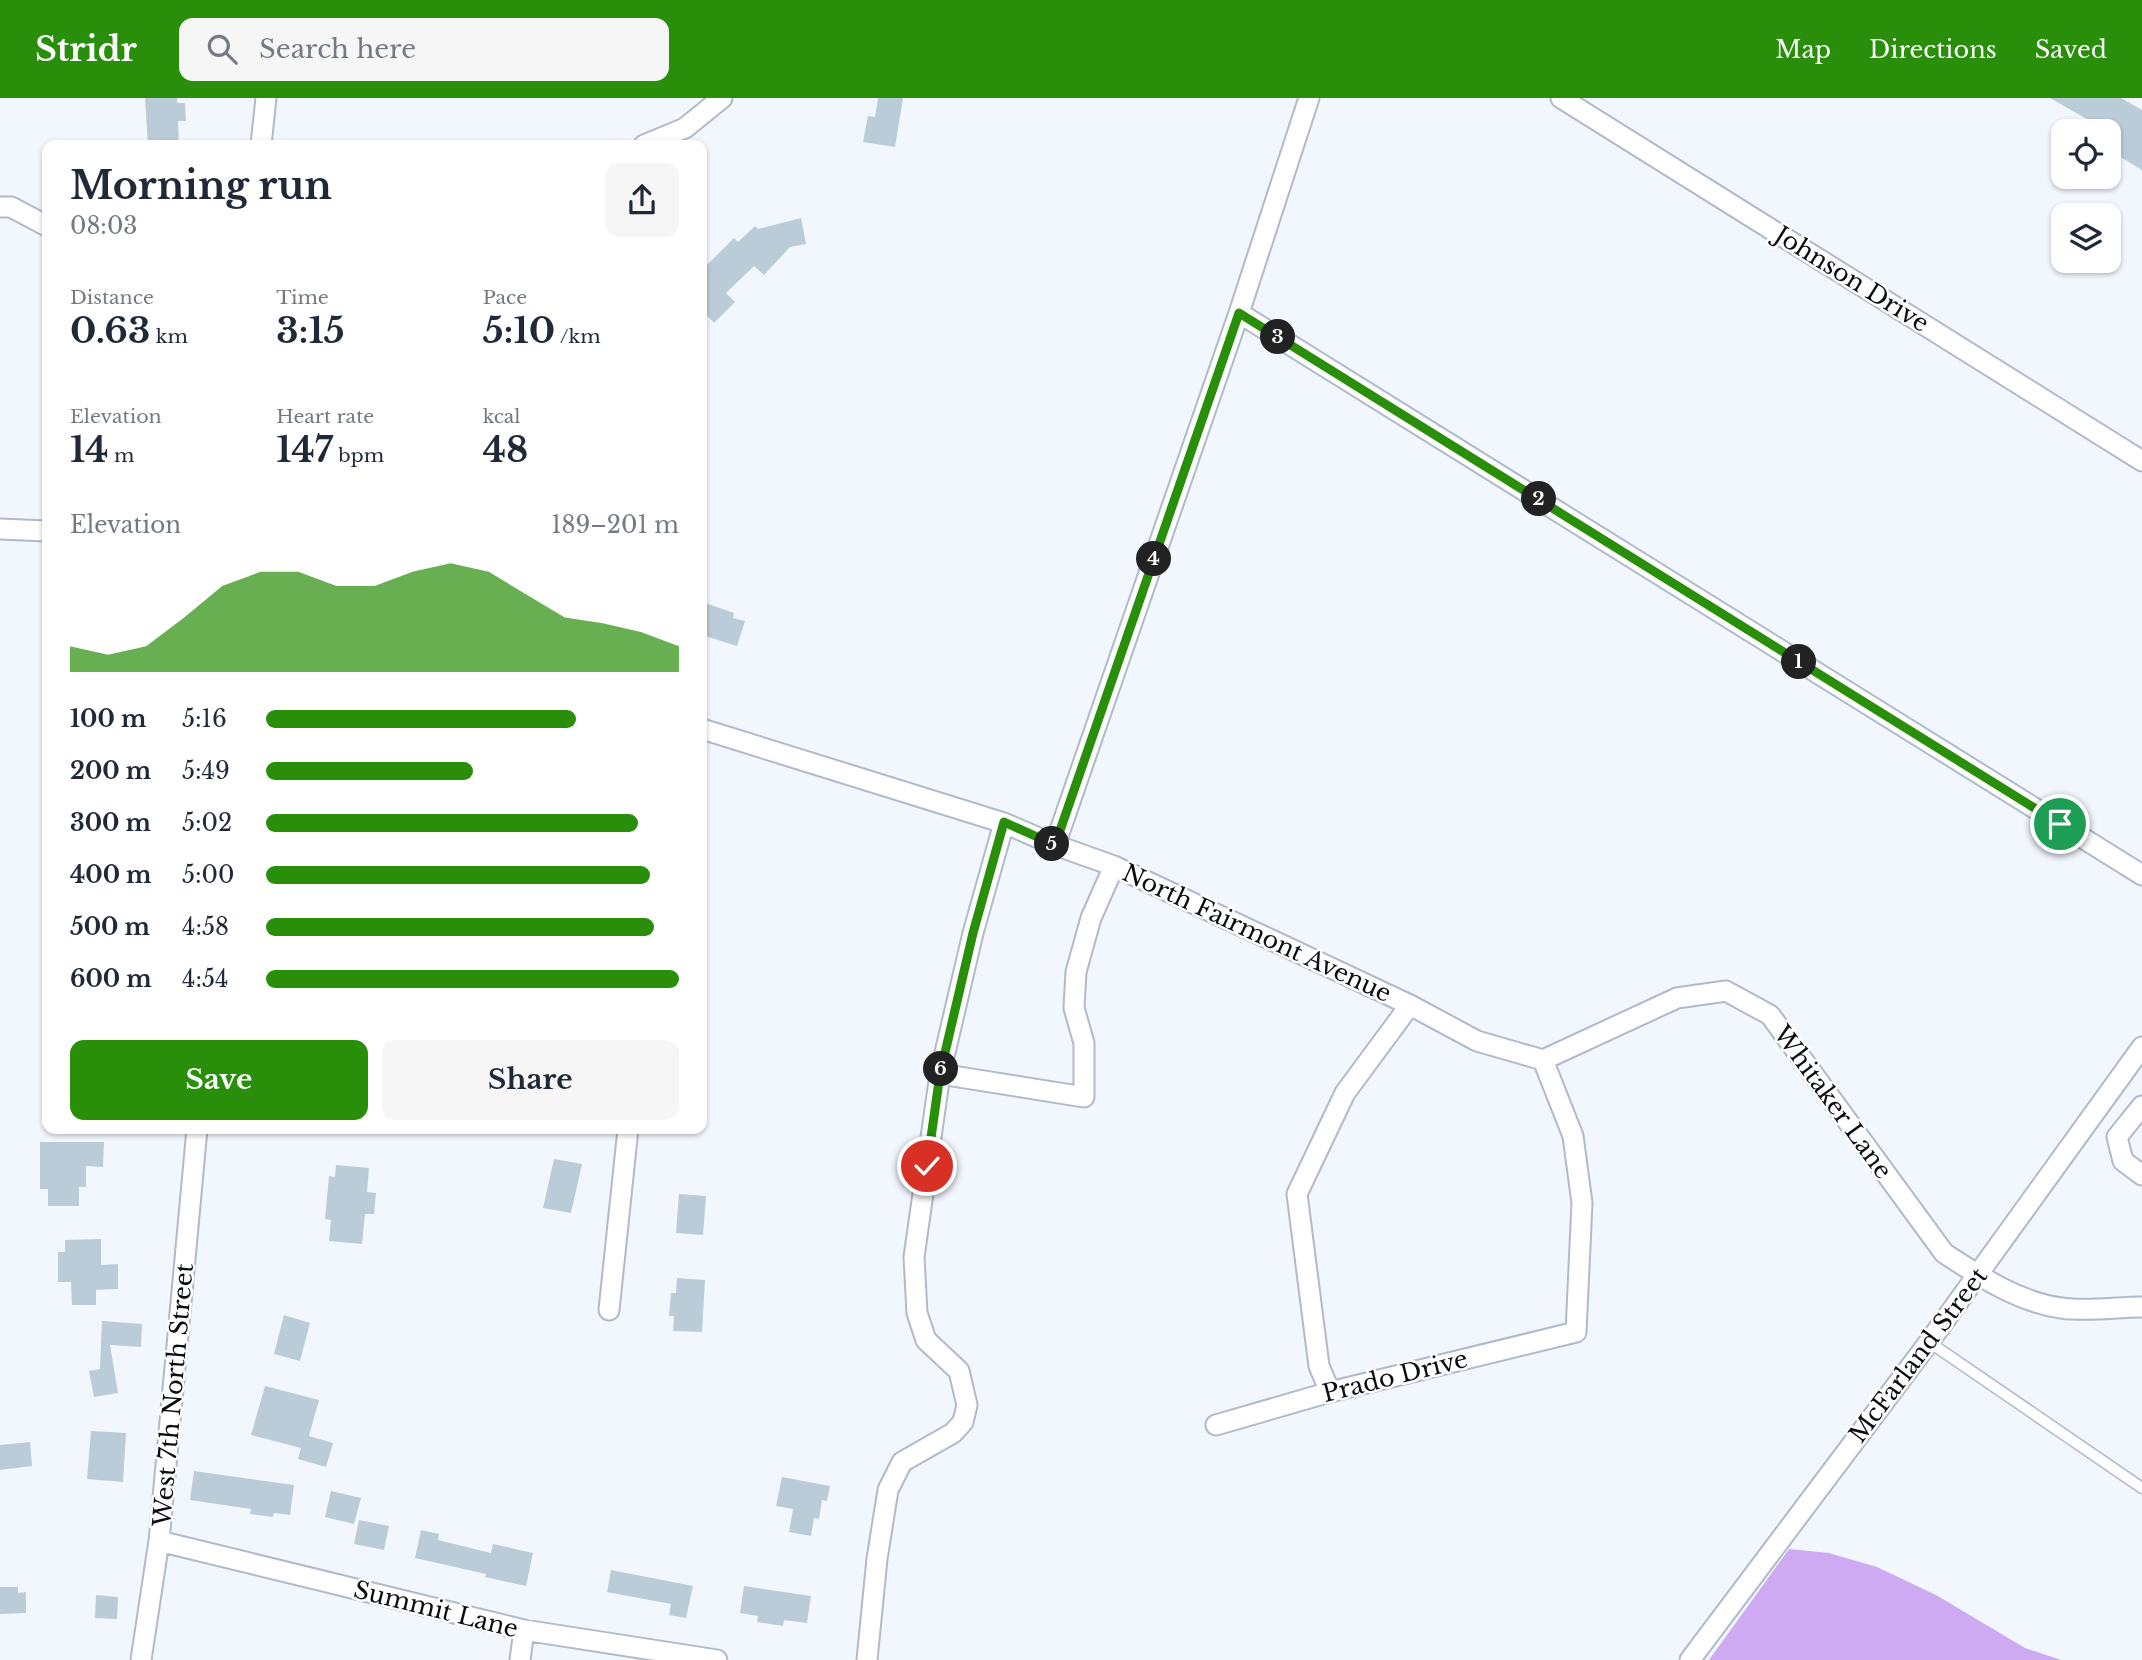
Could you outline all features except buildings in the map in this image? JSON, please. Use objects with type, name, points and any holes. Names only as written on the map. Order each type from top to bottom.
[{"type":"street","points":[[262,140],[266,98]]},
{"type":"street","points":[[657,140],[685,128],[722,98]]},
{"type":"street","points":[[1055,845],[1239,313],[1309,98]]},
{"type":"street","name":"Johnson Drive","points":[[1561,98],[2142,461]]},
{"type":"street","points":[[0,207],[11,207],[42,223]]},
{"type":"street","points":[[1239,313],[2142,875]]},
{"type":"street","points":[[0,529],[42,531]]},
{"type":"street","name":"North Fairmont Avenue","points":[[707,731],[1004,822],[1055,845],[1114,866],[1410,1005],[1477,1041],[1543,1060]]},
{"type":"street","points":[[867,1660],[877,1559],[888,1490],[902,1462],[953,1433],[962,1422],[967,1405],[959,1371],[926,1340],[917,1313],[914,1257],[940,1074],[973,933],[1004,822]]},
{"type":"street","points":[[940,1074],[1084,1097],[1084,1043],[1073,1008],[1076,972],[1091,918],[1114,866]]},
{"type":"street","name":"Whitaker Lane","points":[[1543,1060],[1677,998],[1726,992],[1770,1015],[1944,1253],[1978,1275],[2025,1299],[2060,1308],[2100,1310],[2142,1307]]},
{"type":"street","points":[[1330,1392],[1319,1366],[1297,1194],[1345,1093],[1410,1005]]},
{"type":"street","name":"McFarland Street","points":[[1690,1660],[1929,1342],[2142,1047]]},
{"type":"street","name":"Prado Drive","points":[[1216,1425],[1330,1392],[1576,1332],[1581,1203],[1573,1136],[1543,1060]]},
{"type":"street","points":[[2142,1105],[2117,1137],[2123,1161],[2142,1175]]},
{"type":"street","name":"West 7th North Street","points":[[141,1660],[159,1541],[197,1134]]},
{"type":"street","points":[[610,1310],[628,1134]]},
{"type":"street","name":"Summit Lane","points":[[159,1541],[524,1630],[717,1660]]},
{"type":"street","points":[[520,1660],[524,1630]]},
{"type":"street","points":[[131,1660],[141,1660]]},
{"type":"lane","points":[[1929,1342],[2142,1488]]},
{"type":"shaded area","points":[[1789,1549],[1829,1553],[1877,1567],[1936,1595],[2025,1648],[2061,1660],[1709,1660]]},
{"type":"route","points":[[927,1166],[940,1074],[973,933],[1004,822],[1055,845],[1239,313],[2060,824]]}]
